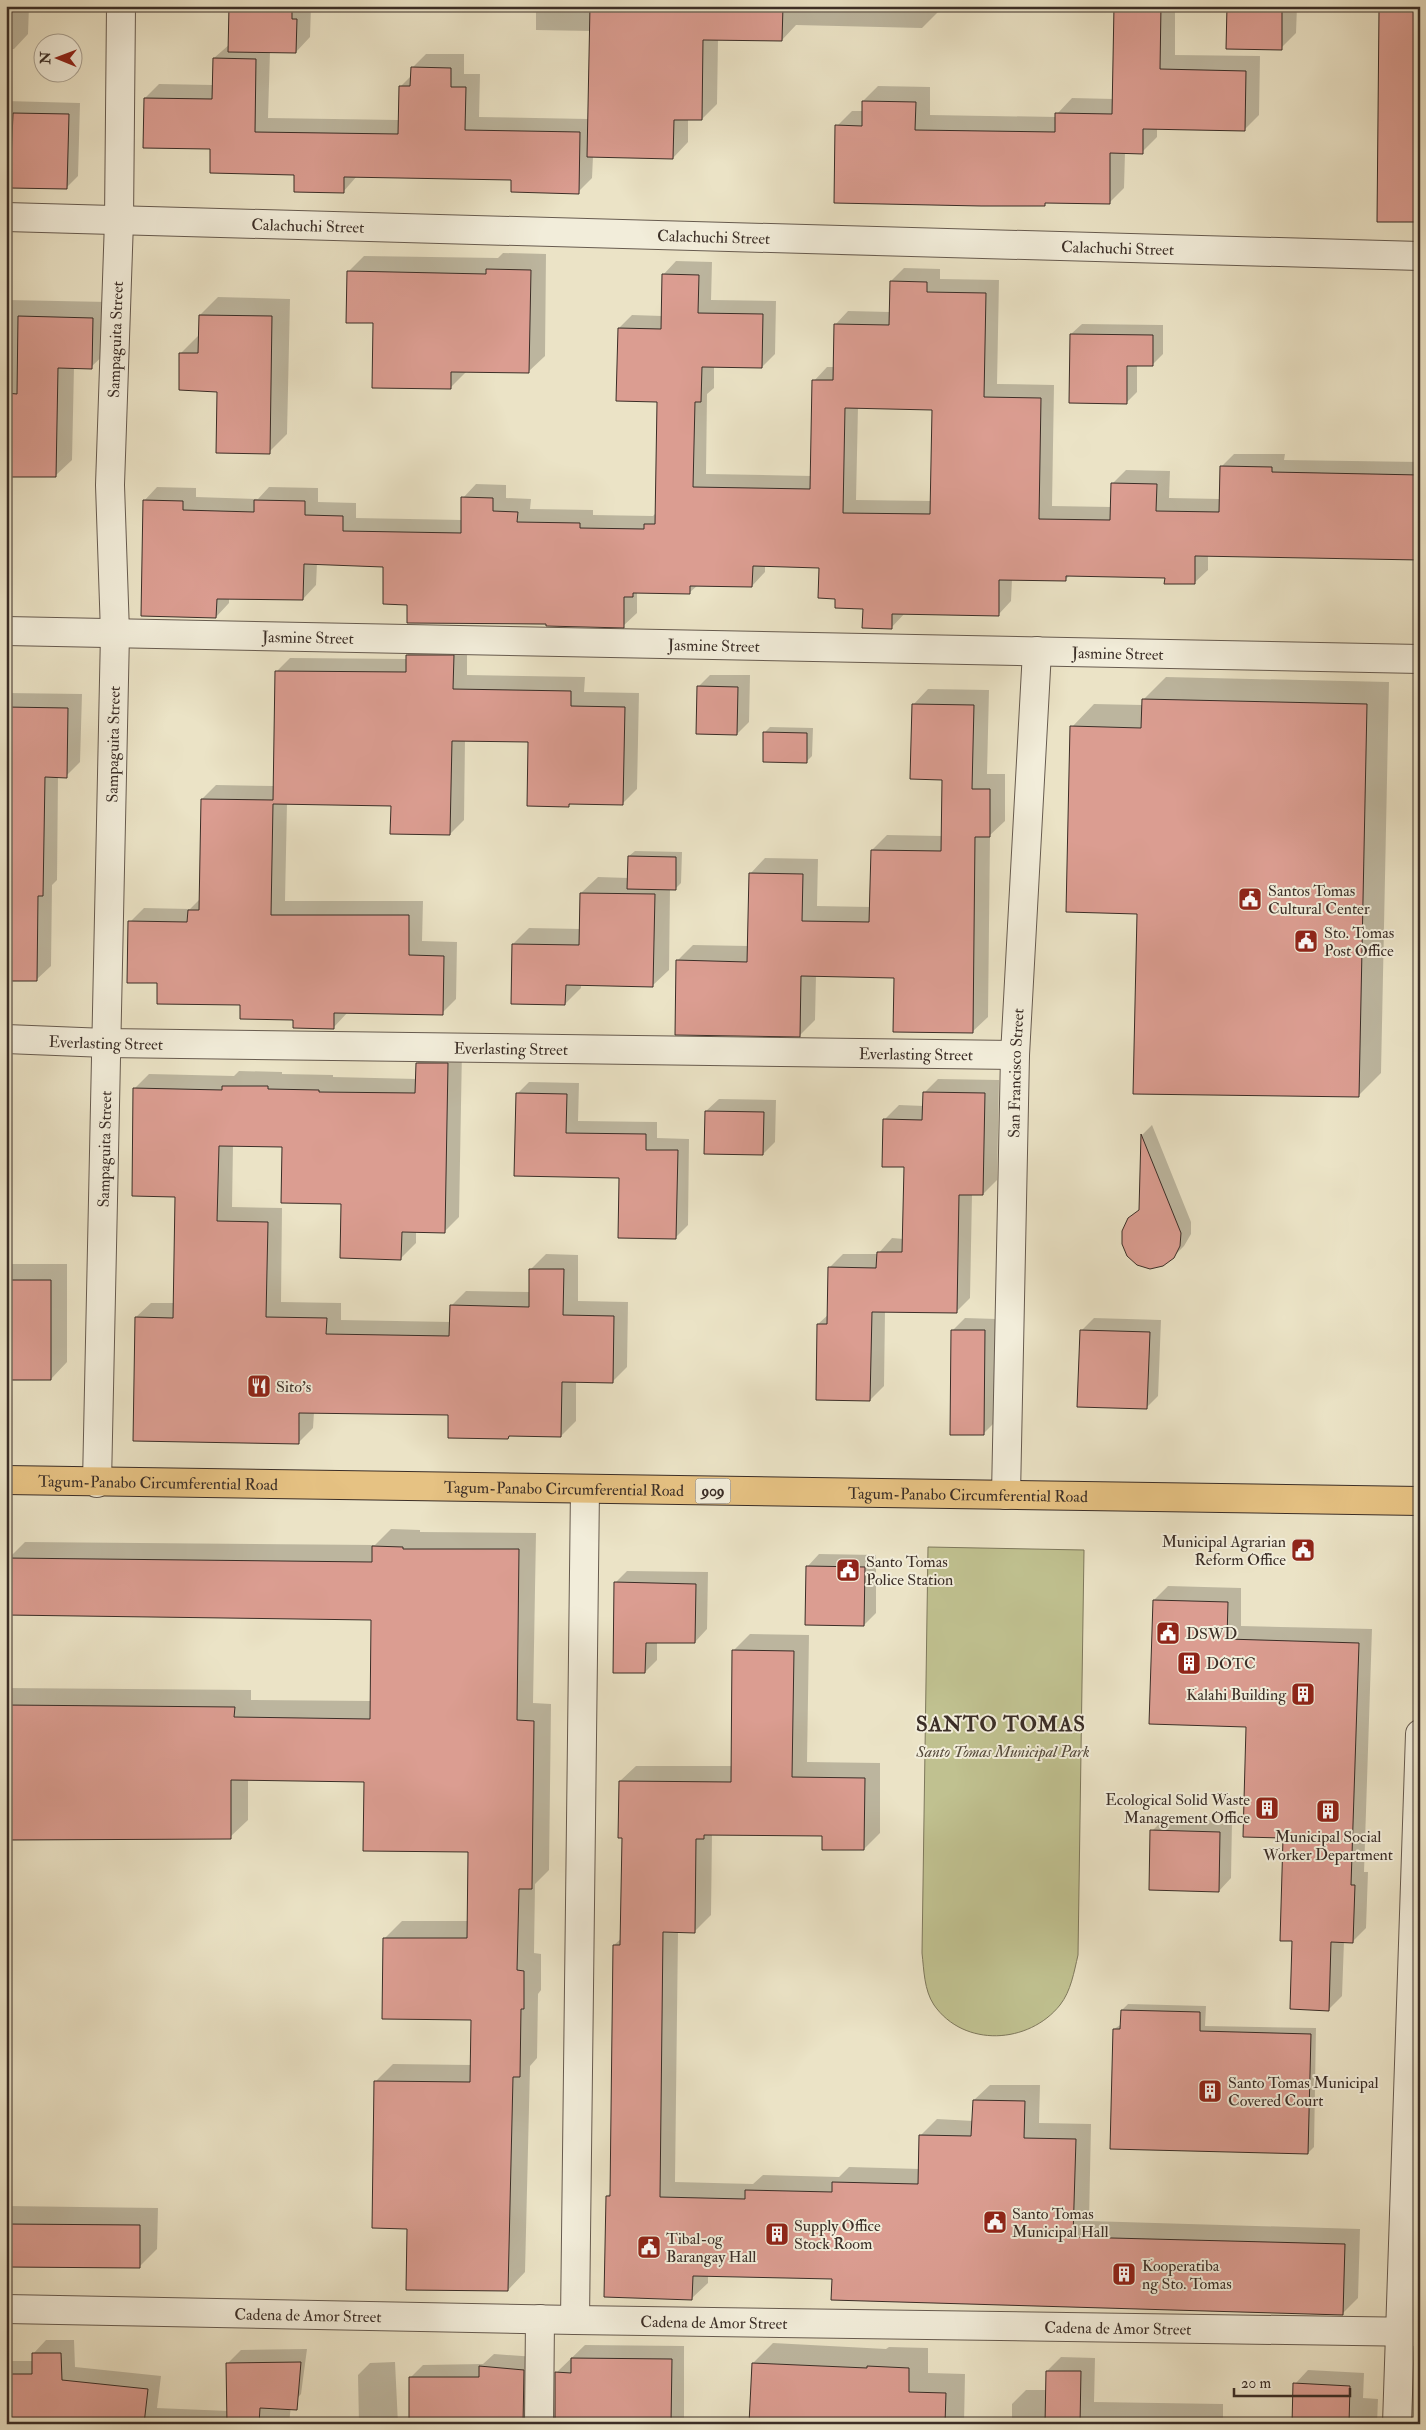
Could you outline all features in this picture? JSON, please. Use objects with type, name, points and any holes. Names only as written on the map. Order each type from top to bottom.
[{"type":"main road","name":"Tagum-Panabo Circumferential Road","points":[[6,1480],[97,1483],[1420,1501]]},
{"type":"street","name":"Sampaguita Street","points":[[97,1483],[116,633],[110,486],[119,221],[121,6]]},
{"type":"street","name":"Calachuchi Street","points":[[6,217],[1420,256]]},
{"type":"street","name":"Jasmine Street","points":[[6,632],[1420,659]]},
{"type":"street","name":"San Francisco Street","points":[[1006,1495],[1015,1055],[1037,651]]},
{"type":"street","name":"Everlasting Street","points":[[6,1039],[106,1043],[535,1047],[1015,1055]]},
{"type":"street","points":[[574,2320],[585,1489]]},
{"type":"street","points":[[1397,2424],[1410,2332],[1420,1734]]},
{"type":"street","name":"Cadena de Amor Street","points":[[6,2309],[574,2320],[1410,2332]]},
{"type":"street","points":[[539,2424],[540,2319]]},
{"type":"green space","name":"Santo Tomas Municipal Park","points":[[928,1547],[1084,1550],[1078,1955],[1064,2000],[1047,2018],[1031,2028],[997,2036],[979,2034],[962,2029],[947,2019],[934,2005],[928,1993],[925,1980],[922,1953]]},
{"type":"building","points":[[229,6],[292,6],[292,19],[297,19],[296,53],[228,52]]},
{"type":"building","points":[[590,6],[783,6],[782,41],[703,40],[702,120],[674,120],[673,159],[587,157]]},
{"type":"building","points":[[1114,6],[1161,6],[1160,69],[1246,71],[1245,131],[1143,129],[1143,154],[1110,153],[1110,204],[1045,203],[1045,206],[981,206],[834,203],[835,125],[862,126],[862,101],[916,102],[915,130],[1055,132],[1055,113],[1112,114]]},
{"type":"building","points":[[1227,6],[1282,6],[1282,50],[1226,49]]},
{"type":"building","points":[[1379,10],[1420,11],[1420,222],[1377,222]]},
{"type":"building","points":[[213,58],[256,59],[255,132],[398,134],[399,86],[410,86],[411,67],[451,68],[451,87],[466,87],[465,130],[580,132],[579,194],[511,192],[511,180],[344,177],[344,193],[294,192],[294,175],[210,173],[210,149],[143,148],[144,98],[212,99]]},
{"type":"building","points":[[13,113],[69,114],[67,189],[10,188]]},
{"type":"building","points":[[486,269],[531,270],[529,373],[451,372],[451,389],[372,388],[373,323],[346,323],[347,271],[486,274]]},
{"type":"building","points":[[662,274],[699,275],[698,313],[763,314],[762,368],[702,367],[701,402],[695,402],[693,487],[810,489],[812,380],[833,380],[834,324],[889,325],[890,281],[927,282],[927,292],[986,293],[984,397],[1041,398],[1039,519],[1110,520],[1111,483],[1157,484],[1156,511],[1219,512],[1220,466],[1272,467],[1272,472],[1420,475],[1420,560],[1195,556],[1195,584],[1164,584],[1165,578],[1066,576],[1066,581],[999,580],[999,616],[892,614],[892,629],[862,628],[863,609],[835,608],[835,599],[818,598],[819,568],[753,566],[752,587],[690,586],[690,594],[633,593],[633,597],[624,597],[624,628],[546,626],[546,624],[407,623],[407,605],[383,604],[383,567],[304,564],[303,600],[217,599],[216,618],[141,616],[143,500],[183,501],[183,510],[254,512],[254,500],[305,501],[305,515],[343,516],[343,531],[461,533],[461,497],[493,498],[493,511],[518,512],[517,522],[580,523],[580,528],[644,529],[644,524],[655,524],[657,402],[616,401],[618,328],[661,329]],"holes":[[[845,408],[932,410],[930,514],[843,513]]]},
{"type":"building","points":[[199,315],[272,316],[270,454],[216,453],[217,392],[179,390],[179,353],[198,353]]},
{"type":"building","points":[[18,316],[93,318],[92,369],[58,368],[56,477],[6,477],[6,393],[17,394]]},
{"type":"building","points":[[1070,334],[1153,335],[1153,366],[1127,366],[1127,404],[1069,403]]},
{"type":"building","points":[[406,655],[454,655],[453,689],[571,691],[571,706],[625,707],[623,805],[569,804],[569,807],[527,806],[528,742],[452,741],[450,835],[390,834],[391,806],[273,804],[271,915],[409,915],[409,955],[444,956],[443,1015],[334,1013],[334,1029],[293,1028],[293,1020],[240,1019],[240,1005],[157,1004],[157,983],[127,983],[128,921],[187,922],[188,910],[199,910],[201,799],[273,800],[275,671],[406,672]]},
{"type":"building","points":[[697,686],[738,687],[737,735],[696,734]]},
{"type":"building","name":"Santos Tomas Cultural Center","points":[[1142,699],[1367,704],[1359,1097],[1133,1094],[1137,914],[1066,912],[1070,726],[1141,728]]},
{"type":"building","points":[[912,704],[974,705],[972,789],[990,789],[990,837],[975,837],[973,1033],[893,1032],[894,978],[801,976],[800,1037],[675,1035],[676,960],[747,962],[749,873],[803,874],[802,921],[869,922],[871,850],[941,851],[942,780],[910,779]]},
{"type":"building","points":[[6,707],[68,708],[67,778],[45,777],[43,896],[38,896],[37,981],[6,981]]},
{"type":"building","points":[[763,732],[807,733],[807,763],[763,762]]},
{"type":"building","points":[[628,856],[676,857],[676,890],[627,889]]},
{"type":"building","points":[[580,893],[655,894],[653,987],[566,985],[565,1005],[511,1004],[512,944],[579,945]]},
{"type":"building","points":[[416,1063],[448,1063],[445,1233],[402,1232],[401,1260],[340,1258],[341,1204],[281,1203],[282,1147],[219,1146],[217,1221],[268,1222],[266,1317],[327,1318],[326,1334],[449,1336],[450,1305],[529,1307],[529,1269],[564,1269],[563,1315],[614,1316],[613,1383],[562,1382],[561,1437],[509,1436],[508,1439],[448,1438],[448,1415],[299,1413],[299,1444],[133,1441],[135,1317],[173,1318],[175,1197],[132,1196],[133,1088],[222,1090],[222,1086],[268,1086],[268,1089],[319,1090],[319,1092],[415,1093]]},
{"type":"building","points":[[923,1092],[985,1093],[983,1195],[959,1195],[957,1313],[872,1312],[870,1401],[816,1400],[817,1324],[827,1324],[828,1267],[876,1268],[877,1252],[902,1252],[904,1167],[882,1167],[883,1119],[922,1120]]},
{"type":"building","points":[[516,1093],[567,1094],[566,1133],[646,1134],[646,1150],[678,1150],[676,1239],[618,1238],[619,1178],[514,1176]]},
{"type":"building","points":[[705,1111],[764,1112],[763,1155],[704,1154]]},
{"type":"building","points":[[1141,1134],[1181,1233],[1180,1246],[1174,1258],[1163,1266],[1150,1269],[1137,1265],[1127,1256],[1122,1244],[1122,1231],[1128,1218],[1139,1210]]},
{"type":"building","points":[[6,1280],[51,1280],[51,1380],[6,1380]]},
{"type":"building","points":[[951,1330],[985,1330],[984,1435],[950,1435]]},
{"type":"building","points":[[1080,1330],[1150,1332],[1147,1409],[1077,1407]]},
{"type":"building","points":[[372,1546],[403,1547],[403,1549],[519,1549],[517,1720],[534,1721],[532,1889],[519,1889],[517,1970],[524,1971],[524,2009],[521,2009],[520,2077],[513,2077],[508,2291],[406,2290],[407,2229],[372,2228],[374,2081],[470,2082],[471,2020],[382,2019],[383,1938],[467,1938],[468,1852],[363,1851],[364,1782],[231,1780],[231,1839],[6,1840],[6,1705],[235,1707],[234,1717],[370,1719],[371,1620],[6,1615],[6,1558],[372,1562]]},
{"type":"building","points":[[806,1566],[865,1567],[864,1626],[805,1625]]},
{"type":"building","points":[[614,1582],[696,1584],[695,1643],[646,1643],[645,1673],[613,1673]]},
{"type":"building","points":[[1153,1600],[1228,1602],[1227,1639],[1359,1643],[1351,1885],[1355,1885],[1353,1943],[1331,1942],[1329,2011],[1290,2009],[1292,1941],[1280,1941],[1283,1838],[1243,1837],[1246,1727],[1149,1724]]},
{"type":"building","points":[[732,1650],[794,1651],[792,1777],[865,1778],[864,1850],[822,1850],[822,1836],[704,1835],[704,1839],[696,1839],[695,1933],[663,1932],[660,2197],[745,2199],[745,2190],[832,2192],[832,2182],[918,2184],[919,2135],[971,2136],[973,2100],[1025,2101],[1024,2138],[1076,2139],[1073,2237],[1345,2244],[1343,2315],[831,2300],[832,2279],[693,2276],[692,2300],[604,2297],[606,2196],[610,2196],[613,1945],[620,1945],[622,1838],[618,1838],[619,1781],[731,1782]]},
{"type":"building","points":[[1150,1830],[1220,1832],[1219,1892],[1149,1890]]},
{"type":"building","name":"Santo Tomas Municipal Covered Court","points":[[1121,2010],[1200,2012],[1200,2031],[1311,2034],[1308,2154],[1110,2149],[1113,2029],[1120,2029]]},
{"type":"building","points":[[6,2224],[140,2225],[140,2268],[6,2267]]},
{"type":"building","points":[[32,2353],[61,2353],[62,2380],[148,2389],[144,2424],[6,2424],[6,2374],[32,2374]]},
{"type":"building","points":[[571,2358],[672,2359],[671,2424],[555,2424],[555,2372],[571,2373]]},
{"type":"building","points":[[301,2362],[297,2410],[260,2408],[259,2424],[227,2424],[226,2363]]},
{"type":"building","points":[[752,2363],[909,2368],[909,2392],[946,2393],[945,2424],[749,2424]]},
{"type":"building","points":[[479,2366],[524,2370],[523,2424],[409,2424],[409,2377],[479,2377]]},
{"type":"building","points":[[1046,2371],[1081,2371],[1080,2424],[1045,2424]]},
{"type":"building","points":[[1293,2383],[1350,2386],[1349,2424],[1292,2424]]},
{"type":"place","name":"Santos Tomas Cultural Center","points":[[1250,899]]},
{"type":"place","name":"Sto. Tomas Post Office","points":[[1306,941]]},
{"type":"place","name":"Sito's","points":[[259,1386]]},
{"type":"place","name":"Municipal Agrarian Reform Office","points":[[1303,1550]]},
{"type":"place","name":"Santo Tomas Police Station","points":[[848,1570]]},
{"type":"place","name":"DSWD","points":[[1168,1633]]},
{"type":"place","name":"DOTC","points":[[1189,1663]]},
{"type":"place","name":"Kalahi Building","points":[[1303,1694]]},
{"type":"place","name":"Ecological Solid Waste Management Office","points":[[1267,1808]]},
{"type":"place","name":"Municipal Social Worker Department","points":[[1328,1811]]},
{"type":"place","name":"Santo Tomas Municipal Covered Court","points":[[1210,2091]]},
{"type":"place","name":"Santo Tomas Municipal Hall","points":[[995,2222]]},
{"type":"place","name":"Supply Office Stock Room","points":[[777,2234]]},
{"type":"place","name":"Tibal-og Barangay Hall","points":[[649,2247]]},
{"type":"place","name":"Kooperatiba ng Sto. Tomas","points":[[1124,2274]]},
{"type":"district","name":"SANTO TOMAS","points":[[1001,1724]]}]
